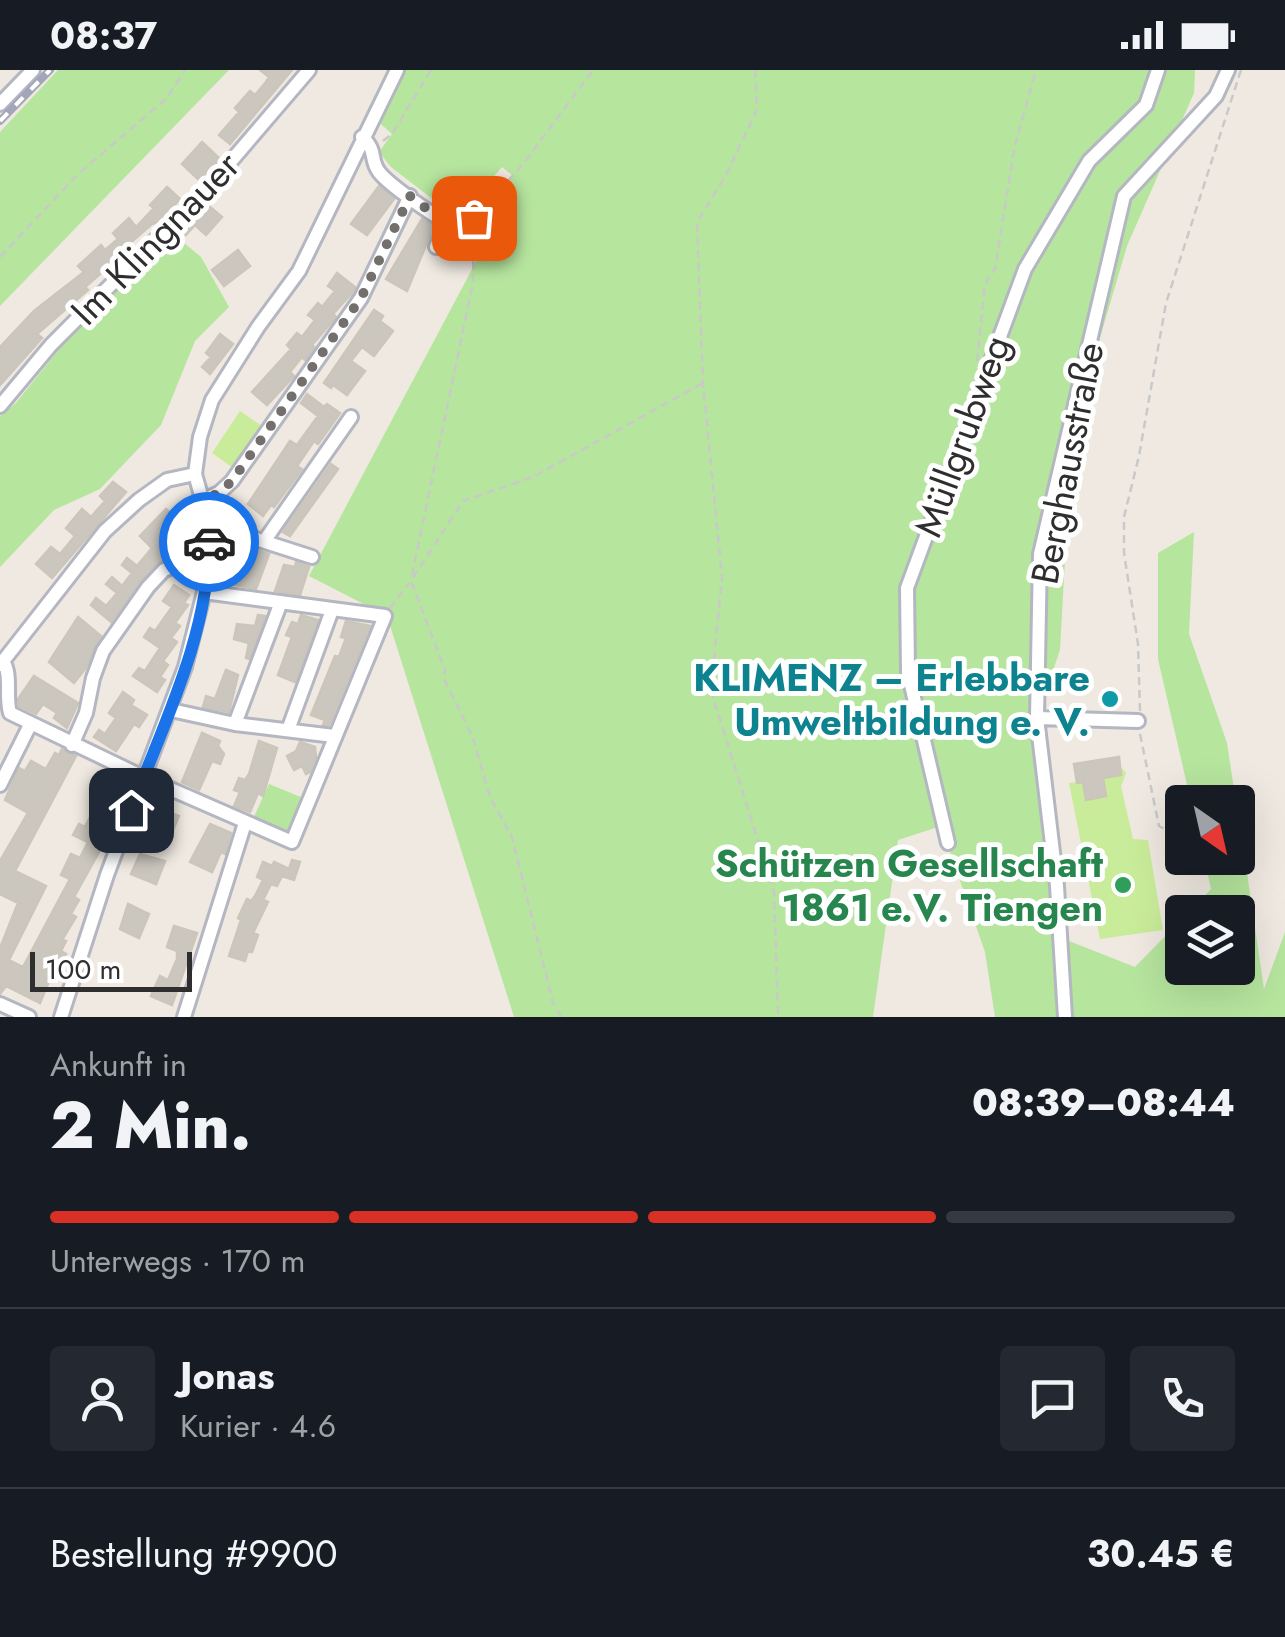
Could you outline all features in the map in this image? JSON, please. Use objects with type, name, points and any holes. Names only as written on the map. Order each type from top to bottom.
[{"type":"street","points":[[0,104],[33,70]]},
{"type":"street","name":"Im Klingnauer","points":[[0,406],[51,345],[214,181],[309,70]]},
{"type":"street","points":[[61,1017],[81,948],[186,668],[209,563],[209,524],[195,474],[200,437],[212,400],[299,272],[367,141],[397,70]]},
{"type":"street","name":"Müllgrubweg","points":[[948,843],[908,672],[907,588],[1026,270],[1089,161],[1146,105],[1158,70]]},
{"type":"street","name":"Berghausstraße","points":[[1066,1017],[1057,886],[1037,718],[1040,554],[1124,196],[1216,96],[1228,70]]},
{"type":"street","points":[[367,141],[379,172],[410,196],[447,222],[457,225],[474,218]]},
{"type":"street","points":[[204,500],[232,481],[361,298],[410,196]]},
{"type":"street","points":[[436,246],[447,222]]},
{"type":"street","points":[[265,540],[350,417]]},
{"type":"street","points":[[195,474],[167,480],[105,531],[1,663],[7,668],[5,695],[10,713],[30,725],[292,842],[385,616],[204,592]]},
{"type":"street","points":[[209,524],[312,557]]},
{"type":"street","points":[[72,745],[86,714],[103,651],[148,587],[164,570],[182,563],[209,563]]},
{"type":"street","points":[[235,724],[281,602]]},
{"type":"street","points":[[288,730],[332,610]]},
{"type":"street","points":[[170,710],[235,724],[334,736]]},
{"type":"street","points":[[1037,718],[1138,722]]},
{"type":"street","points":[[0,785],[30,725]]},
{"type":"street","points":[[184,1017],[244,823]]},
{"type":"street","points":[[0,1004],[29,1017]]},
{"type":"path","points":[[0,257],[77,174],[167,98],[185,70]]},
{"type":"path","points":[[367,141],[392,134],[432,70]]},
{"type":"path","points":[[561,1017],[553,1003],[512,837],[490,797],[473,738],[444,680],[445,670],[411,580],[473,283],[474,218],[524,162],[593,70]]},
{"type":"path","points":[[755,70],[757,110],[726,176],[696,222],[703,382],[722,577],[711,691],[774,892],[778,1017]]},
{"type":"path","points":[[979,356],[985,284],[995,269],[1015,146],[1036,70]]},
{"type":"path","points":[[1165,829],[1159,826],[1138,722],[1138,644],[1124,553],[1124,516],[1139,456],[1166,302],[1241,70]]},
{"type":"path","points":[[385,616],[463,501],[533,478],[703,382]]},
{"type":"green space","points":[[58,70],[229,70],[0,306],[0,132]]},
{"type":"green space","points":[[402,70],[1195,70],[1194,93],[1127,246],[1072,433],[1060,650],[1037,718],[1069,941],[1135,967],[1165,936],[1165,985],[1255,985],[1255,927],[1264,989],[1285,932],[1285,1017],[995,1017],[985,952],[941,826],[898,840],[873,1017],[514,1017],[387,616],[309,576],[478,258],[476,223],[510,183],[512,175],[502,167],[477,196],[484,203],[475,213],[452,214],[391,167],[379,152],[392,134],[375,119]]},
{"type":"green space","points":[[172,233],[201,257],[229,307],[195,341],[161,425],[100,489],[54,510],[0,567],[0,416],[16,403],[76,328]]},
{"type":"green space","points":[[240,411],[262,426],[233,468],[212,453]]},
{"type":"green space","points":[[1194,532],[1189,634],[1227,743],[1233,785],[1187,785],[1158,659],[1158,553]]},
{"type":"green space","name":"Schützen Gesellschaft 1861 e.V. Tiengen","points":[[1119,757],[1126,773],[1121,786],[1133,839],[1148,840],[1163,930],[1100,939],[1069,783],[1077,782],[1074,764]]},
{"type":"green space","points":[[269,784],[308,800],[291,833],[286,835],[252,821]]},
{"type":"green space","points":[[1208,875],[1247,875],[1250,895],[1205,895],[1211,889]]},
{"type":"building","points":[[260,70],[292,70],[230,144],[219,135],[239,112],[235,108],[250,91],[255,95],[266,82],[269,77]]},
{"type":"building","points":[[202,142],[220,159],[200,181],[182,164]]},
{"type":"building","points":[[379,186],[394,199],[367,235],[351,224]]},
{"type":"building","points":[[167,187],[180,199],[113,258],[115,261],[85,287],[88,290],[37,334],[42,338],[0,385],[0,347],[34,311],[84,272],[78,266],[101,245],[105,250],[118,239],[113,233],[129,218],[136,227]]},
{"type":"building","points":[[210,207],[222,217],[206,235],[195,225],[186,235],[180,230],[194,216],[198,220]]},
{"type":"building","points":[[422,219],[434,226],[407,291],[386,279]]},
{"type":"building","points":[[238,250],[250,266],[224,286],[212,270]]},
{"type":"building","points":[[337,273],[355,287],[352,293],[333,314],[336,317],[312,345],[305,360],[302,357],[290,372],[294,376],[267,405],[252,392],[291,349],[287,345],[297,333],[302,337],[315,320],[308,315],[318,303],[322,307],[335,291],[328,286]]},
{"type":"building","points":[[374,310],[393,331],[374,356],[362,347],[351,361],[365,371],[347,395],[324,383]]},
{"type":"building","points":[[220,334],[233,344],[210,374],[202,367],[211,357],[206,353]]},
{"type":"building","points":[[307,394],[340,413],[318,444],[314,441],[297,466],[302,469],[263,516],[248,504],[290,441],[297,445],[318,416],[301,403]]},
{"type":"building","points":[[331,464],[338,469],[290,536],[283,532]]},
{"type":"building","points":[[113,482],[126,492],[52,578],[36,564],[51,547],[60,554],[75,536],[66,528],[82,509],[91,517],[105,501],[100,496]]},
{"type":"building","points":[[166,509],[185,527],[172,541],[177,546],[141,580],[111,622],[91,605],[96,598],[106,606],[117,593],[106,584],[112,577],[122,586],[132,573],[122,565],[127,558],[137,566],[152,548],[140,536]]},
{"type":"building","points":[[256,550],[269,554],[256,589],[231,584],[243,555],[254,558]]},
{"type":"building","points":[[296,562],[309,567],[300,595],[275,591],[284,565],[295,567]]},
{"type":"building","points":[[174,585],[189,595],[184,603],[188,605],[175,623],[180,626],[171,638],[177,642],[163,661],[168,665],[157,692],[133,676],[139,668],[145,671],[160,648],[144,637],[150,628],[155,631],[172,607],[163,601]]},
{"type":"building","points":[[258,615],[265,616],[249,659],[249,643],[234,639],[237,624],[255,626]]},
{"type":"building","points":[[301,615],[318,620],[295,682],[278,675],[292,637],[286,635]]},
{"type":"building","points":[[78,617],[101,636],[74,683],[49,662]]},
{"type":"building","points":[[346,621],[370,626],[329,725],[323,725],[325,720],[311,715],[335,656],[339,657],[346,638],[341,637]]},
{"type":"building","points":[[226,670],[238,675],[229,712],[203,707],[206,696],[215,699]]},
{"type":"building","points":[[34,676],[78,703],[67,728],[54,718],[57,713],[43,704],[36,714],[19,706],[18,699]]},
{"type":"building","points":[[123,692],[134,700],[131,705],[147,715],[139,727],[134,724],[116,751],[94,737],[99,730],[105,734],[116,718],[109,713]]},
{"type":"building","points":[[202,733],[220,741],[218,746],[224,754],[220,764],[212,761],[199,790],[182,782]]},
{"type":"building","points":[[259,741],[277,748],[263,796],[258,793],[250,812],[234,806],[240,792],[234,790],[239,778],[245,780],[249,774]]},
{"type":"building","points":[[300,742],[315,747],[316,757],[306,774],[302,766],[294,770],[287,756],[296,751]]},
{"type":"building","points":[[62,749],[76,756],[15,871],[46,886],[9,960],[23,967],[70,879],[61,875],[71,854],[80,858],[88,842],[73,835],[79,824],[85,827],[98,801],[92,799],[102,778],[123,787],[113,808],[107,806],[97,826],[108,836],[74,897],[79,900],[71,914],[76,917],[62,940],[66,941],[61,951],[66,954],[40,1003],[6,986],[0,994],[0,948],[18,903],[0,894],[0,861],[28,813],[5,800],[19,768],[25,771],[31,761],[46,769]]},
{"type":"building","points":[[1119,757],[1121,775],[1103,778],[1106,796],[1086,800],[1083,782],[1077,783],[1074,764]]},
{"type":"building","points":[[163,810],[179,816],[167,844],[152,837]]},
{"type":"building","points":[[210,824],[231,833],[225,854],[221,852],[212,872],[190,862]]},
{"type":"building","points":[[140,854],[165,861],[156,884],[131,874]]},
{"type":"building","points":[[292,860],[300,862],[294,880],[282,876],[277,886],[271,884],[263,900],[268,902],[253,933],[258,935],[252,952],[248,951],[245,961],[229,956],[241,920],[238,918],[263,880],[257,877],[263,862],[289,869]]},
{"type":"building","points":[[128,904],[149,914],[139,938],[120,929]]},
{"type":"building","points":[[174,926],[197,933],[172,1005],[151,996],[160,976],[168,980],[177,959],[177,951],[167,947]]},
{"type":"railway","points":[[0,121],[50,70]]},
{"type":"way so far","points":[[209,542],[204,500],[232,481],[361,298],[410,196],[447,222],[457,225],[474,218]]},
{"type":"place","name":"KLIMENZ – Erlebbare Umweltbildung e. V.","points":[[1110,699]]},
{"type":"place","name":"Schützen Gesellschaft 1861 e.V. Tiengen","points":[[1123,885]]},
{"type":"route","points":[[131,810],[186,668],[204,592],[209,542]]}]
